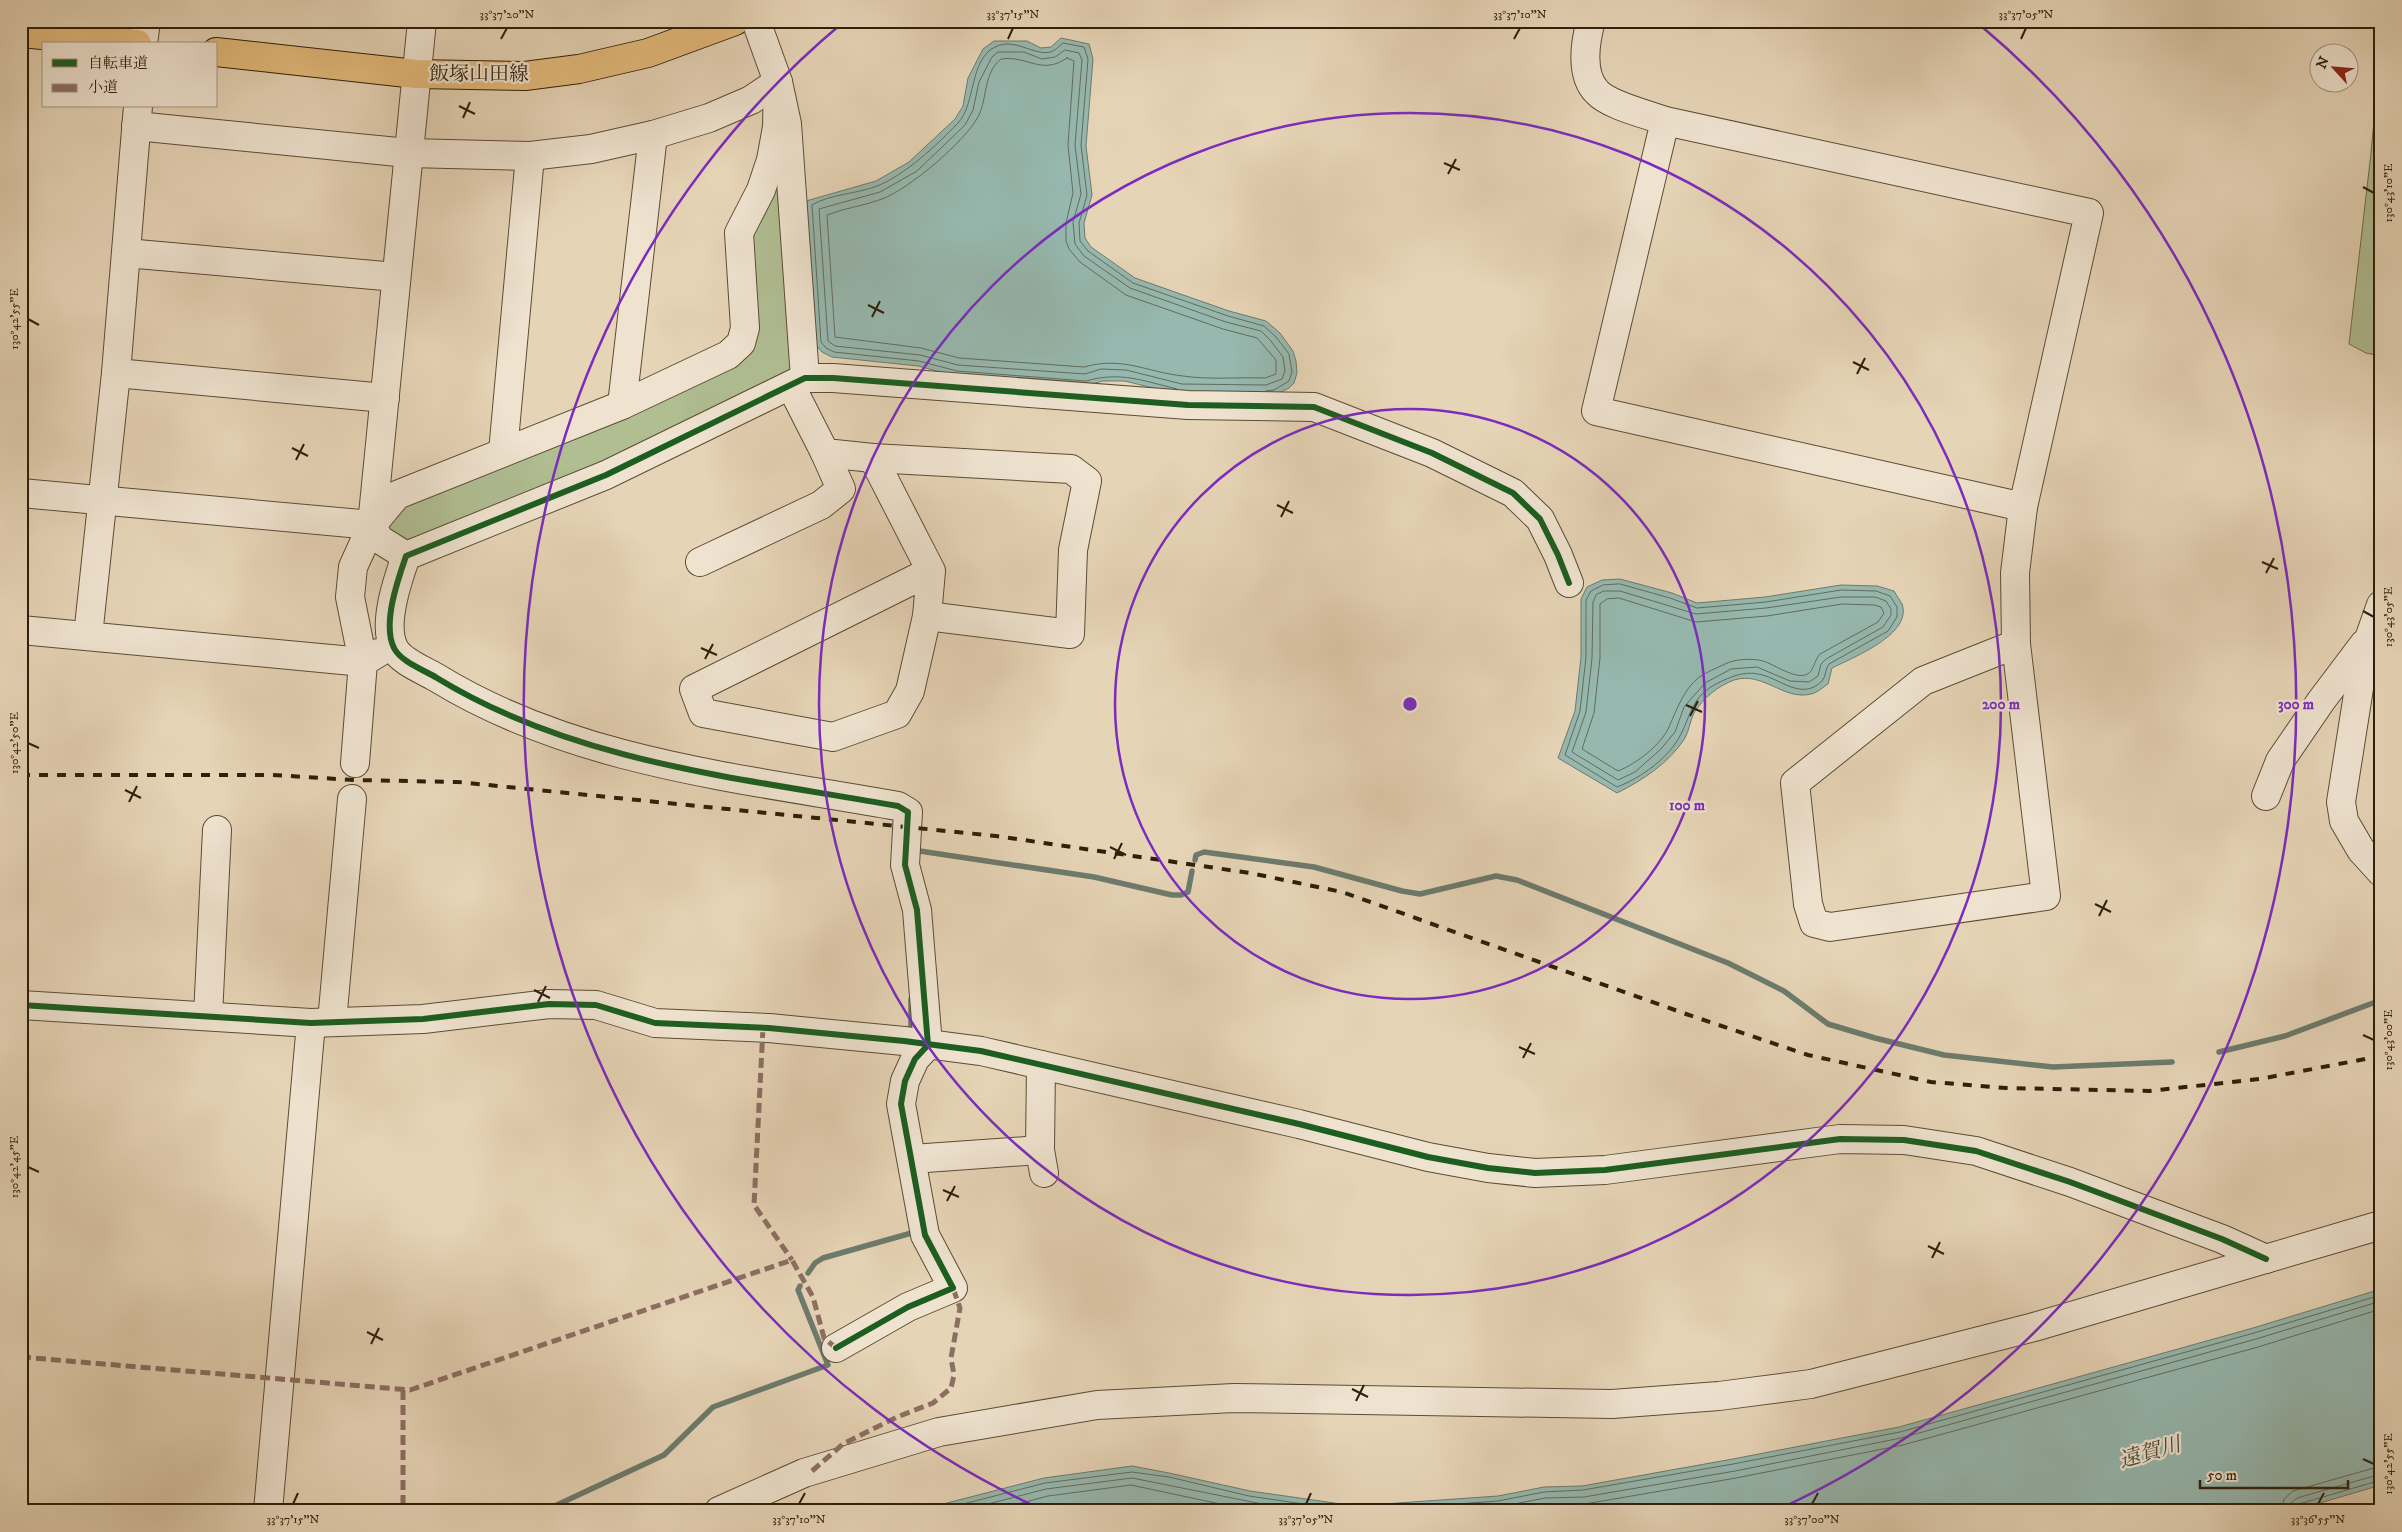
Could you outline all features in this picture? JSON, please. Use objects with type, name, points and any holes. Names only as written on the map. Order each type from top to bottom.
[{"type":"main road","name":"飯塚山田線","points":[[218,52],[416,74],[525,76],[580,69],[648,53],[735,21]]},
{"type":"main road","points":[[21,33],[116,42]]},
{"type":"street","points":[[143,42],[146,21]]},
{"type":"street","points":[[406,556],[379,539],[372,525],[422,21]]},
{"type":"street","points":[[700,562],[821,505],[841,488],[825,453],[798,382],[787,124],[778,82],[756,21]]},
{"type":"street","points":[[1591,21],[1584,65],[1596,92],[1613,102],[1665,121],[2089,213],[2023,506],[2014,573],[2016,644],[2046,896],[1830,927],[1814,923],[1808,904],[1795,784],[1923,680],[2016,644]]},
{"type":"street","points":[[88,636],[116,373],[137,116],[408,153],[530,156],[592,149],[652,135],[709,118],[743,104],[778,82]]},
{"type":"street","points":[[356,762],[363,662],[350,597],[353,567],[372,525],[397,495],[622,405],[728,355],[741,343],[745,328],[739,233],[761,190],[771,160],[777,127],[778,82]]},
{"type":"street","points":[[1665,121],[1596,411],[2023,506]]},
{"type":"street","points":[[622,405],[652,135]]},
{"type":"street","points":[[503,452],[530,156]]},
{"type":"street","points":[[126,253],[396,277]]},
{"type":"street","points":[[116,373],[385,398]]},
{"type":"street","points":[[406,556],[606,475],[798,382],[919,384],[1188,405],[1314,407],[1432,453],[1513,493],[1540,519],[1570,584]]},
{"type":"street","points":[[825,453],[873,458],[1071,469],[1087,481],[1073,550],[1070,634],[927,616]]},
{"type":"street","points":[[873,458],[931,571],[927,616],[910,691],[896,714],[833,736],[704,713],[694,689],[931,571]]},
{"type":"street","points":[[21,493],[372,525]]},
{"type":"street","points":[[406,556],[393,600],[391,634],[395,649],[405,658],[469,697],[526,723],[587,744],[680,769],[898,806],[908,812],[906,852],[917,910],[916,1043],[915,1058],[905,1081],[902,1104],[925,1235],[953,1288],[908,1307],[836,1348]]},
{"type":"street","points":[[2381,605],[2365,650],[2341,802],[2344,821],[2361,850],[2381,872]]},
{"type":"street","points":[[21,630],[363,662],[393,644]]},
{"type":"street","points":[[2266,796],[2280,761],[2320,701],[2370,637]]},
{"type":"street","points":[[268,1511],[322,1022],[352,800]]},
{"type":"street","points":[[208,1016],[216,830]]},
{"type":"street","points":[[21,1005],[322,1022],[423,1019],[549,1004],[596,1006],[655,1023],[763,1028],[916,1043],[981,1052],[1298,1124],[1428,1157],[1488,1168],[1535,1173],[1605,1170],[1840,1139],[1904,1140],[1976,1151],[2070,1182],[2178,1222],[2266,1260]]},
{"type":"street","points":[[912,1159],[1042,1161],[1041,1065]]},
{"type":"street","points":[[719,1511],[804,1473],[939,1432],[1097,1405],[1234,1398],[1612,1404],[1719,1396],[1810,1384],[2034,1327],[2381,1225]]},
{"type":"green space","points":[[2381,45],[2381,356],[2366,353],[2349,344],[2371,153]]},
{"type":"green space","points":[[781,179],[797,364],[789,379],[647,447],[407,543],[388,534],[389,514],[741,355],[745,236],[769,192]]},
{"type":"water","points":[[1061,38],[1089,44],[1093,59],[1086,146],[1092,195],[1084,223],[1085,238],[1091,247],[1135,278],[1229,311],[1266,321],[1280,333],[1293,351],[1297,373],[1294,383],[1289,388],[1275,395],[1181,395],[1125,381],[1102,381],[1087,386],[956,376],[918,366],[832,357],[822,352],[816,345],[806,201],[876,181],[909,162],[955,119],[963,106],[968,78],[983,49],[994,41],[1027,41],[1041,48],[1051,47]]},
{"type":"water","points":[[1620,579],[1672,593],[1697,603],[1765,597],[1841,585],[1877,586],[1894,591],[1902,604],[1903,615],[1899,625],[1890,635],[1879,644],[1832,668],[1828,684],[1813,693],[1792,694],[1764,682],[1745,678],[1734,680],[1722,686],[1711,693],[1694,713],[1688,732],[1679,747],[1646,776],[1617,793],[1558,758],[1575,711],[1581,657],[1581,599],[1587,587],[1602,580]]},
{"type":"water","name":"遠賀川","points":[[2381,1289],[2381,1485],[2293,1511],[916,1511],[1044,1478],[1132,1466],[1250,1491],[1355,1506],[1498,1496],[1544,1487],[1582,1486],[1899,1427],[2253,1328]]},
{"type":"waterway","points":[[913,850],[1094,877],[1172,895],[1181,895],[1188,892],[1192,871]]},
{"type":"waterway","points":[[1195,860],[1196,855],[1204,852],[1314,867],[1402,891],[1420,894],[1496,876],[1517,880],[1728,963],[1784,991],[1828,1024],[1875,1038],[1944,1055],[2053,1067],[2172,1062]]},
{"type":"waterway","points":[[911,999],[911,1034]]},
{"type":"waterway","points":[[2219,1052],[2285,1036],[2381,1000]]},
{"type":"waterway","points":[[808,1273],[815,1263],[823,1258],[915,1232]]},
{"type":"waterway","points":[[544,1511],[664,1455],[713,1407],[828,1365],[798,1290],[800,1286]]},
{"type":"railway","points":[[21,775],[273,775],[354,780],[458,782],[996,836],[1250,873],[1342,892],[1686,1014],[1808,1055],[1931,1082],[2006,1088],[2149,1091],[2260,1079],[2365,1059],[2381,1054]]},
{"type":"marked path","points":[[763,1028],[754,1205],[792,1260]]},
{"type":"marked path","points":[[21,1357],[410,1390],[792,1260],[813,1297],[824,1338],[836,1348]]},
{"type":"marked path","points":[[812,1471],[843,1444],[897,1417],[933,1403],[951,1388],[954,1375],[951,1358],[960,1308],[953,1288]]},
{"type":"marked path","points":[[403,1390],[403,1511]]},
{"type":"cycle path","points":[[836,1348],[908,1307],[953,1288],[925,1235],[901,1104],[905,1081],[915,1059],[928,1045],[917,910],[905,865],[908,812],[898,806],[720,776],[661,763],[603,748],[546,730],[490,707],[413,665],[397,653],[394,648],[391,638],[390,614],[406,556],[606,475],[805,378],[833,378],[1188,405],[1314,407],[1432,453],[1513,493],[1540,519],[1558,555],[1569,583]]},
{"type":"cycle path","points":[[21,1005],[311,1023],[423,1019],[549,1004],[596,1005],[655,1023],[769,1028],[904,1041],[981,1051],[1299,1124],[1428,1157],[1488,1168],[1535,1173],[1605,1170],[1840,1139],[1904,1140],[1976,1151],[2070,1182],[2222,1239],[2266,1259]]}]
